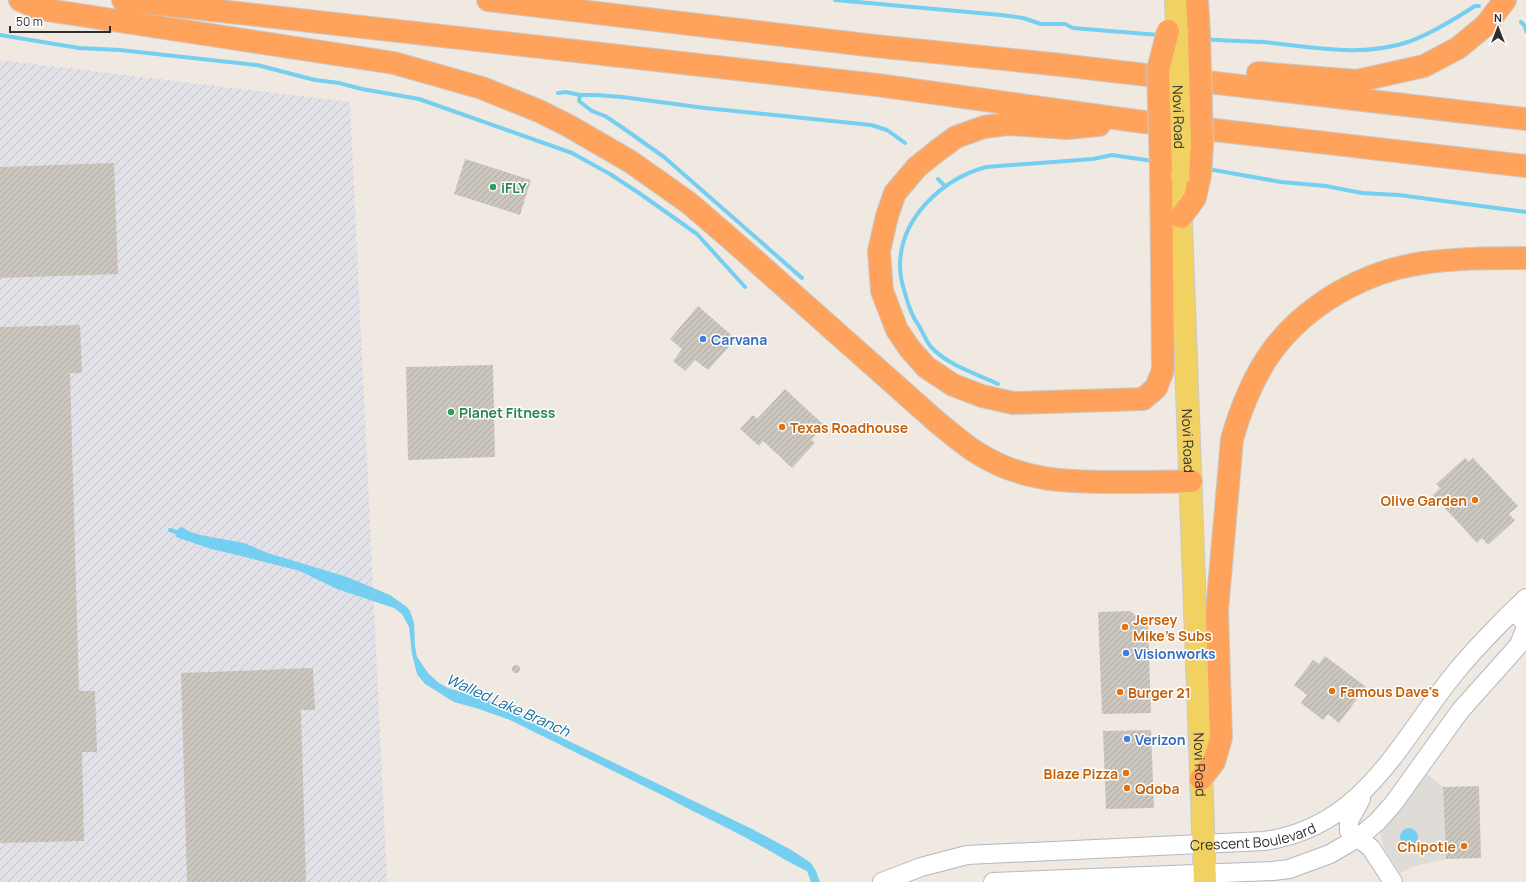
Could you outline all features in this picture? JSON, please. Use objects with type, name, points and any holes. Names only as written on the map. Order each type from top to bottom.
[{"type":"highway","points":[[20,0],[40,9],[394,63],[438,74],[482,88],[539,111],[569,126],[631,162],[689,204],[732,240],[937,422],[964,444],[980,454],[1026,474],[1047,479],[1071,482],[1191,481]]},
{"type":"highway","points":[[123,0],[877,85],[1136,121],[1526,166]]},
{"type":"highway","points":[[488,0],[875,46],[1052,64],[1526,119]]},
{"type":"highway","points":[[1136,121],[1066,128],[1008,124],[984,127],[956,137],[917,167],[895,193],[887,216],[879,252],[882,291],[897,330],[910,349],[926,367],[953,385],[982,396],[1013,403],[1143,399],[1156,388],[1163,370],[1181,172],[1202,145],[1197,0]]},
{"type":"highway","points":[[1052,64],[1085,58],[1357,81],[1424,66],[1458,48],[1486,25],[1505,0]]},
{"type":"highway","points":[[1174,20],[1158,70],[1181,172],[1196,198],[1181,217]]},
{"type":"highway","points":[[1201,779],[1214,762],[1221,738],[1217,611],[1232,439],[1238,416],[1248,392],[1260,372],[1277,346],[1291,330],[1334,294],[1360,281],[1389,270],[1422,263],[1460,259],[1526,258]]},
{"type":"main road","name":"Novi Road","points":[[1181,217],[1205,878]]},
{"type":"street","name":"Crescent Boulevard","points":[[882,882],[920,867],[967,855],[1264,841],[1290,836],[1308,829],[1333,816],[1363,792],[1405,740],[1455,673],[1509,614],[1526,598]]},
{"type":"street","points":[[993,882],[1205,878],[1289,868],[1330,854],[1359,837],[1377,822],[1393,804],[1460,711],[1523,640],[1526,627],[1522,618],[1509,614]]},
{"type":"street","points":[[1363,792],[1359,804],[1348,821],[1349,831],[1372,848],[1393,882]]},
{"type":"shaded area","points":[[0,60],[350,102],[387,882],[0,882]]},
{"type":"shaded area","points":[[1426,773],[1443,787],[1446,859],[1415,866],[1400,873],[1385,850],[1381,840],[1381,831]]},
{"type":"water","points":[[180,527],[200,535],[244,543],[268,553],[347,577],[390,595],[407,607],[410,611],[414,623],[417,657],[428,673],[439,683],[448,688],[494,702],[548,731],[752,829],[793,851],[811,863],[820,882],[811,882],[807,871],[668,798],[510,720],[454,702],[425,684],[417,674],[412,654],[409,627],[402,614],[394,608],[337,589],[300,571],[211,549],[176,537],[176,532]]},
{"type":"water","points":[[1409,828],[1415,831],[1418,837],[1415,843],[1409,846],[1403,843],[1400,837],[1403,831]]},
{"type":"building","name":"iFLY","points":[[465,159],[531,180],[520,215],[454,194]]},
{"type":"building","points":[[114,163],[118,274],[0,278],[0,167]]},
{"type":"building","name":"Carvana","points":[[698,306],[736,339],[708,370],[695,360],[685,371],[673,361],[682,349],[670,339]]},
{"type":"building","points":[[80,325],[82,373],[70,373],[79,691],[95,691],[97,752],[82,752],[84,841],[0,843],[0,327]]},
{"type":"building","name":"Planet Fitness","points":[[493,365],[495,457],[408,460],[406,367]]},
{"type":"building","name":"Texas Roadhouse","points":[[785,389],[824,425],[811,440],[815,443],[792,468],[763,441],[759,446],[740,429],[753,415],[757,419]]},
{"type":"building","name":"Olive Garden","points":[[1465,458],[1469,462],[1473,458],[1518,506],[1509,514],[1515,520],[1488,545],[1482,538],[1477,543],[1433,495],[1440,488],[1436,484]]},
{"type":"building","points":[[1130,611],[1148,625],[1151,713],[1102,714],[1098,612]]},
{"type":"building","name":"Famous Dave's","points":[[1325,656],[1366,687],[1339,723],[1328,714],[1323,720],[1301,703],[1307,695],[1294,685],[1313,660],[1319,664]]},
{"type":"building","points":[[514,665],[518,665],[520,669],[518,673],[514,673],[512,671],[512,667]]},
{"type":"building","points":[[313,668],[315,710],[301,710],[306,882],[187,882],[181,673]]},
{"type":"building","points":[[1151,730],[1154,808],[1106,809],[1103,731]]},
{"type":"building","points":[[1479,786],[1481,858],[1446,859],[1443,787]]},
{"type":"waterway","points":[[835,0],[1001,15],[1023,18],[1041,24],[1065,24],[1073,28],[1159,35]]},
{"type":"waterway","points":[[1206,39],[1264,42],[1338,50],[1375,49],[1411,41],[1436,29],[1475,6],[1479,6]]},
{"type":"waterway","points":[[1521,22],[1525,26],[1526,31]]},
{"type":"waterway","points":[[0,35],[79,48],[120,50],[257,65],[315,80],[339,83],[362,89],[419,99],[572,153],[610,174],[697,234],[745,287]]},
{"type":"waterway","points":[[558,93],[566,92],[580,95],[622,97],[705,108],[871,125],[887,130],[905,143]]},
{"type":"waterway","points":[[580,95],[579,101],[592,111],[605,116],[664,157],[802,278]]},
{"type":"waterway","points":[[998,384],[954,364],[938,354],[929,345],[912,314],[902,283],[900,266],[902,248],[907,232],[916,216],[940,191],[954,181],[986,167],[1093,159],[1112,155],[1153,161]]},
{"type":"waterway","points":[[1208,169],[1281,182],[1326,186],[1362,193],[1399,195],[1526,212]]},
{"type":"waterway","points":[[938,179],[945,186]]},
{"type":"waterway","name":"Walled Lake Branch","points":[[170,530],[179,533]]},
{"type":"place","name":"iFLY","points":[[493,187]]},
{"type":"place","name":"Carvana","points":[[703,339]]},
{"type":"place","name":"Planet Fitness","points":[[451,412]]},
{"type":"place","name":"Texas Roadhouse","points":[[782,427]]},
{"type":"place","name":"Olive Garden","points":[[1475,500]]},
{"type":"place","name":"Jersey Mike's Subs","points":[[1125,627]]},
{"type":"place","name":"Visionworks","points":[[1126,653]]},
{"type":"place","name":"Famous Dave's","points":[[1332,691]]},
{"type":"place","name":"Burger 21","points":[[1120,692]]},
{"type":"place","name":"Verizon","points":[[1127,739]]},
{"type":"place","name":"Blaze Pizza","points":[[1126,773]]},
{"type":"place","name":"Qdoba","points":[[1127,788]]},
{"type":"place","name":"Chipotle","points":[[1464,846]]}]
